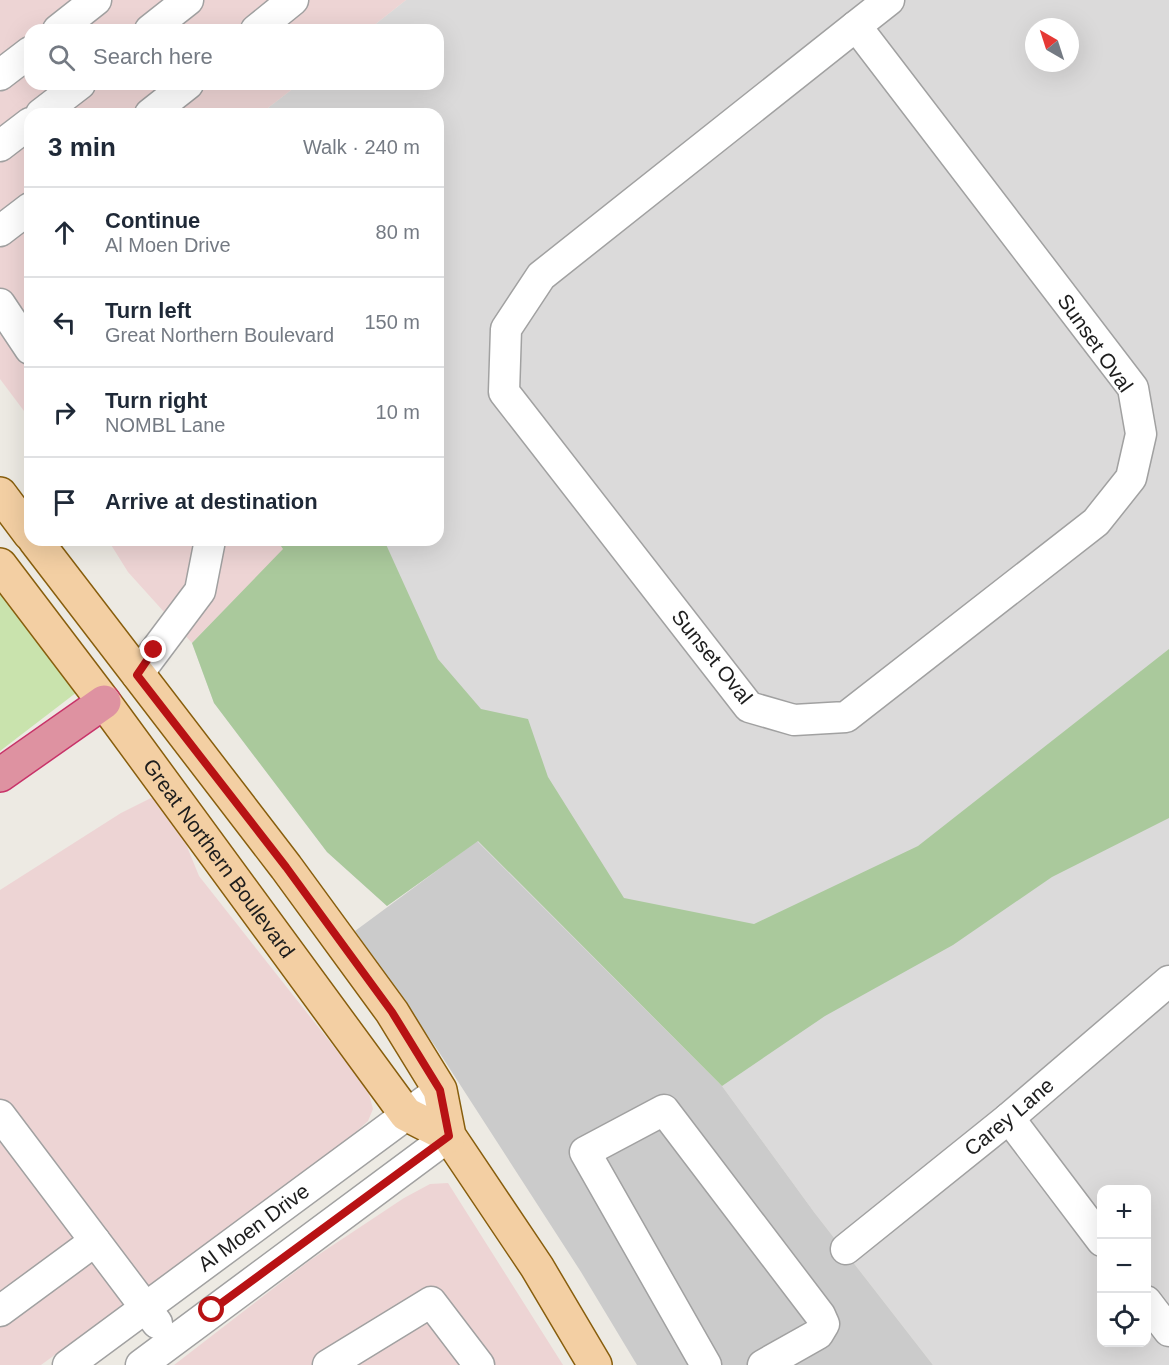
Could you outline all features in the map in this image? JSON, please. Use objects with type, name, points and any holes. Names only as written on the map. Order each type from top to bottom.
[{"type":"highway","points":[[0,775],[104,702]]},
{"type":"main road","points":[[0,494],[24,526]]},
{"type":"main road","name":"Great Northern Boulevard","points":[[40,546],[293,876],[392,1012],[440,1090],[449,1136],[537,1267],[595,1365]]},
{"type":"main road","name":"Great Northern Boulevard","points":[[0,565],[104,702],[406,1114],[449,1136]]},
{"type":"main road","points":[[104,702],[137,675]]},
{"type":"street","points":[[66,24],[96,0]]},
{"type":"street","points":[[158,24],[188,0]]},
{"type":"street","points":[[263,24],[293,0]]},
{"type":"street","name":"Sunset Oval","points":[[856,26],[1133,388],[1141,434],[1131,478],[1096,522],[846,717],[794,720],[749,707],[504,392],[506,329],[540,276],[856,26],[889,0]]},
{"type":"street","points":[[0,75],[24,57]]},
{"type":"street","points":[[49,108],[72,90]]},
{"type":"street","points":[[158,108],[180,90]]},
{"type":"street","points":[[0,146],[24,128]]},
{"type":"street","points":[[0,231],[24,213]]},
{"type":"street","points":[[0,304],[24,340]]},
{"type":"street","points":[[137,675],[200,591],[209,546]]},
{"type":"street","name":"Carey Lane","points":[[846,1249],[1009,1118],[1169,981]]},
{"type":"street","name":"Al Moen Drive","points":[[68,1365],[440,1090]]},
{"type":"street","points":[[695,1361],[585,1152],[664,1110],[820,1315],[824,1324],[818,1334],[763,1365]]},
{"type":"street","points":[[0,1115],[146,1308],[162,1355]]},
{"type":"street","points":[[1009,1118],[1100,1239]]},
{"type":"street","name":"Al Moen Drive","points":[[162,1355],[449,1136]]},
{"type":"street","points":[[0,1311],[95,1241]]},
{"type":"street","points":[[328,1365],[431,1302],[479,1365]]},
{"type":"street","points":[[1151,1308],[1169,1331]]},
{"type":"shaded area","points":[[0,0],[406,0],[376,24],[24,24],[24,90],[291,90],[268,108],[24,108],[24,411],[0,379]]},
{"type":"shaded area","points":[[406,0],[1169,0],[1169,1365],[933,1365],[814,1212],[722,1086],[478,842],[387,906],[327,852],[214,703],[192,643],[283,549],[281,546],[444,546],[444,108],[268,108],[291,90],[444,90],[444,24],[376,24]]},
{"type":"shaded area","points":[[112,546],[282,546],[284,549],[192,643],[128,572]]},
{"type":"shaded area","points":[[157,795],[177,822],[199,876],[368,1090],[373,1109],[368,1121],[338,1148],[41,1365],[0,1365],[0,890],[121,813]]},
{"type":"shaded area","points":[[477,841],[722,1086],[814,1212],[933,1365],[637,1365],[581,1272],[437,1049],[355,931]]},
{"type":"shaded area","points":[[448,1183],[563,1365],[174,1365],[309,1261],[404,1198],[430,1184]]},
{"type":"green space","points":[[281,546],[387,546],[438,659],[481,709],[528,719],[548,777],[624,898],[754,924],[918,846],[1169,649],[1169,818],[1052,877],[953,945],[825,1016],[722,1086],[478,841],[387,906],[327,852],[214,703],[192,643],[283,549]]},
{"type":"green space","points":[[0,592],[77,692],[0,751]]},
{"type":"route","points":[[154,650],[137,675],[286,867],[392,1012],[440,1090],[449,1136],[212,1310]]}]
